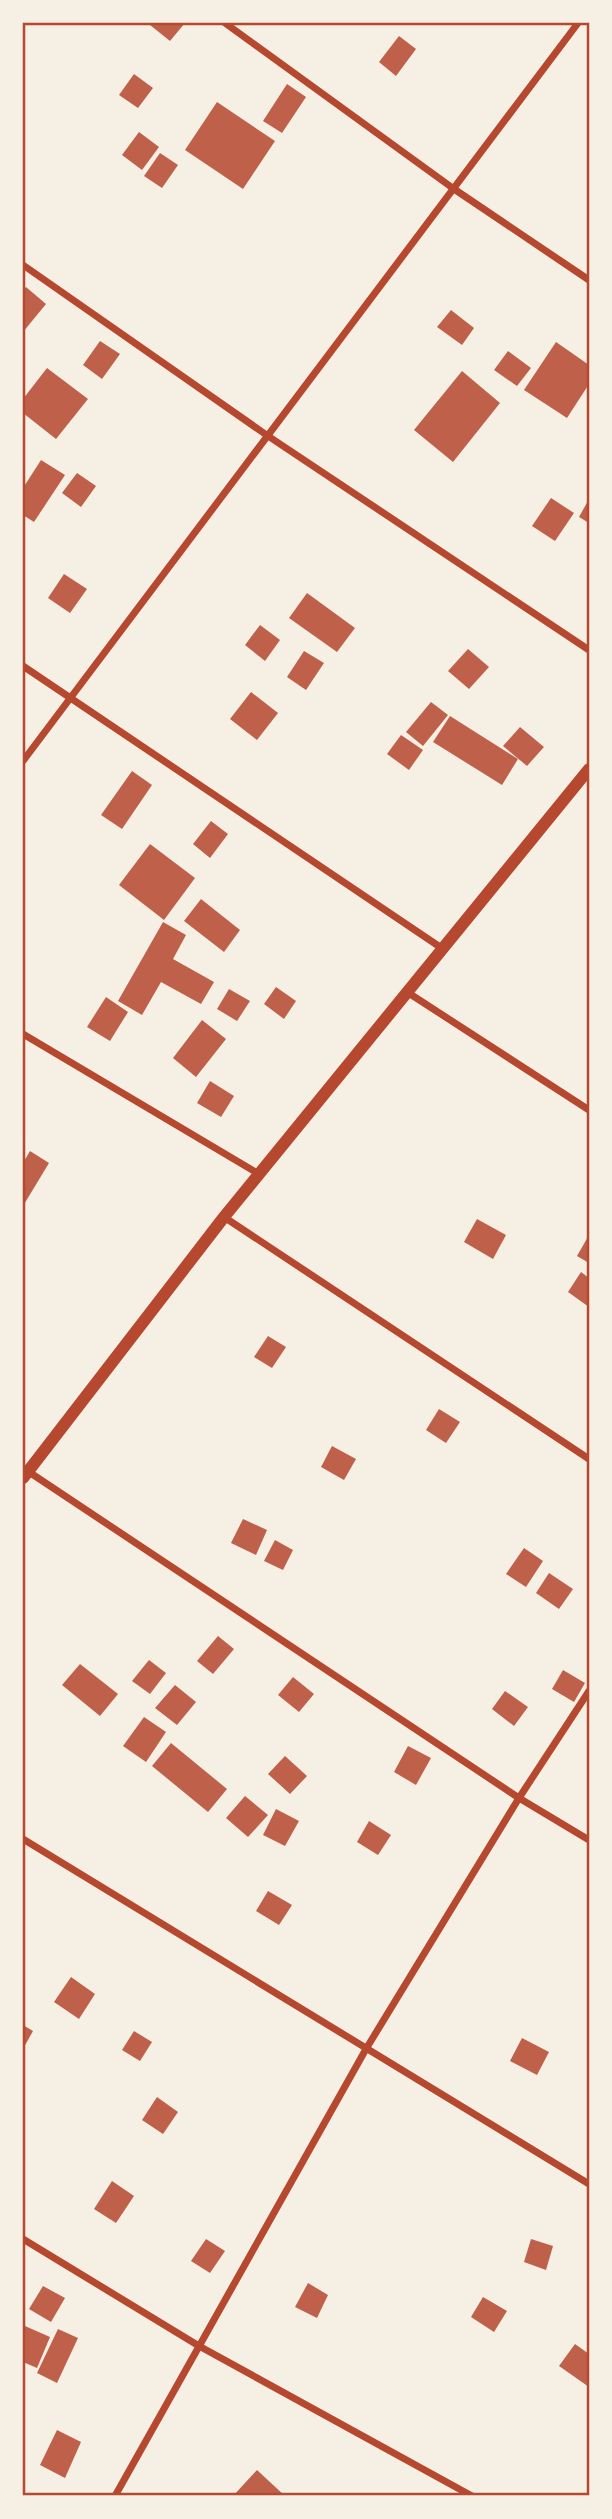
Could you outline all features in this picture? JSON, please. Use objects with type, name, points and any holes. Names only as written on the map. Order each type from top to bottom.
[{"type":"street","points":[[225,23],[454,189],[589,280]]},
{"type":"street","points":[[23,761],[578,23]]},
{"type":"street","points":[[23,265],[268,436],[589,650]]},
{"type":"street","points":[[23,666],[443,948]]},
{"type":"street","points":[[589,769],[224,1217],[24,1472],[519,1798],[589,1840]]},
{"type":"street","points":[[407,992],[589,1110]]},
{"type":"street","points":[[23,1034],[259,1174]]},
{"type":"street","points":[[224,1217],[589,1459]]},
{"type":"street","points":[[115,2496],[366,2049],[519,1798],[589,1691]]},
{"type":"street","points":[[23,1839],[589,2184]]},
{"type":"street","points":[[23,2238],[200,2346],[472,2496]]},
{"type":"building","points":[[185,23],[170,41],[150,25]]},
{"type":"building","points":[[399,36],[416,49],[396,76],[379,62]]},
{"type":"building","points":[[134,74],[153,88],[138,108],[119,95]]},
{"type":"building","points":[[287,84],[306,97],[282,133],[263,121]]},
{"type":"building","points":[[217,102],[275,141],[243,189],[185,150]]},
{"type":"building","points":[[139,132],[159,147],[142,170],[122,155]]},
{"type":"building","points":[[160,153],[178,165],[162,188],[144,176]]},
{"type":"building","points":[[26,287],[46,304],[23,332],[23,291]]},
{"type":"building","points":[[451,310],[474,328],[462,345],[437,327]]},
{"type":"building","points":[[100,341],[120,354],[102,379],[83,365]]},
{"type":"building","points":[[556,342],[589,365],[589,384],[567,418],[524,390]]},
{"type":"building","points":[[508,351],[531,368],[517,386],[494,370]]},
{"type":"building","points":[[47,368],[88,399],[56,439],[23,413],[23,399]]},
{"type":"building","points":[[462,371],[500,403],[453,462],[414,430]]},
{"type":"building","points":[[41,460],[65,475],[34,522],[23,515],[23,488]]},
{"type":"building","points":[[77,473],[96,486],[81,507],[62,493]]},
{"type":"building","points":[[551,498],[574,513],[555,541],[532,526]]},
{"type":"building","points":[[589,499],[589,523],[579,517]]},
{"type":"building","points":[[64,574],[87,589],[70,613],[48,598]]},
{"type":"building","points":[[307,593],[355,628],[337,652],[289,618]]},
{"type":"building","points":[[260,625],[280,640],[265,661],[245,645]]},
{"type":"building","points":[[468,649],[489,667],[469,689],[448,671]]},
{"type":"building","points":[[304,651],[324,663],[306,690],[287,677]]},
{"type":"building","points":[[251,692],[278,713],[257,740],[230,719]]},
{"type":"building","points":[[431,702],[448,715],[423,746],[406,732]]},
{"type":"building","points":[[450,716],[518,759],[502,785],[433,742]]},
{"type":"building","points":[[520,727],[544,747],[527,766],[503,746]]},
{"type":"building","points":[[401,735],[423,750],[409,770],[387,754]]},
{"type":"building","points":[[132,771],[152,785],[122,829],[101,815]]},
{"type":"building","points":[[211,821],[228,834],[210,858],[193,844]]},
{"type":"building","points":[[150,844],[195,878],[164,920],[119,885]]},
{"type":"building","points":[[201,899],[240,930],[224,952],[184,921]]},
{"type":"building","points":[[163,922],[186,935],[173,959],[214,982],[201,1004],[161,982],[142,1015],[118,1001]]},
{"type":"building","points":[[276,987],[296,1001],[284,1019],[264,1004]]},
{"type":"building","points":[[229,989],[250,1001],[237,1021],[217,1009]]},
{"type":"building","points":[[106,997],[128,1012],[110,1041],[87,1027]]},
{"type":"building","points":[[202,1020],[226,1039],[196,1077],[173,1058]]},
{"type":"building","points":[[210,1081],[234,1096],[221,1117],[197,1103]]},
{"type":"building","points":[[30,1151],[49,1163],[23,1206],[23,1163]]},
{"type":"building","points":[[477,1219],[506,1235],[493,1259],[464,1242]]},
{"type":"building","points":[[589,1235],[589,1263],[577,1256]]},
{"type":"building","points":[[581,1272],[589,1278],[589,1307],[568,1292]]},
{"type":"building","points":[[268,1336],[286,1347],[272,1368],[254,1357]]},
{"type":"building","points":[[439,1409],[460,1422],[446,1443],[426,1430]]},
{"type":"building","points":[[332,1446],[356,1459],[344,1480],[321,1467]]},
{"type":"building","points":[[243,1519],[267,1530],[256,1555],[231,1543]]},
{"type":"building","points":[[275,1540],[293,1550],[283,1570],[264,1561]]},
{"type":"building","points":[[524,1548],[543,1561],[526,1587],[506,1574]]},
{"type":"building","points":[[549,1573],[573,1589],[559,1609],[536,1593]]},
{"type":"building","points":[[218,1636],[234,1649],[213,1674],[197,1661]]},
{"type":"building","points":[[149,1660],[166,1673],[150,1694],[132,1681]]},
{"type":"building","points":[[80,1664],[118,1694],[100,1716],[62,1685]]},
{"type":"building","points":[[563,1670],[585,1683],[574,1702],[552,1689]]},
{"type":"building","points":[[293,1677],[314,1694],[299,1712],[278,1695]]},
{"type":"building","points":[[175,1685],[196,1702],[177,1725],[155,1708]]},
{"type":"building","points":[[505,1691],[528,1707],[514,1726],[492,1709]]},
{"type":"building","points":[[144,1717],[166,1732],[146,1762],[123,1746]]},
{"type":"building","points":[[171,1743],[227,1789],[208,1812],[152,1766]]},
{"type":"building","points":[[408,1746],[431,1758],[416,1785],[394,1772]]},
{"type":"building","points":[[285,1756],[307,1776],[290,1794],[268,1774]]},
{"type":"building","points":[[245,1796],[268,1815],[248,1837],[226,1818]]},
{"type":"building","points":[[276,1809],[299,1821],[285,1846],[263,1835]]},
{"type":"building","points":[[369,1821],[391,1835],[378,1855],[357,1842]]},
{"type":"building","points":[[268,1891],[292,1905],[279,1925],[256,1911]]},
{"type":"building","points":[[71,1977],[95,1994],[79,2019],[54,2002]]},
{"type":"building","points":[[23,2025],[33,2031],[23,2049]]},
{"type":"building","points":[[134,2031],[152,2042],[140,2061],[122,2050]]},
{"type":"building","points":[[522,2038],[549,2052],[537,2075],[510,2061]]},
{"type":"building","points":[[157,2097],[178,2112],[163,2134],[142,2120]]},
{"type":"building","points":[[112,2181],[134,2196],[116,2223],[94,2209]]},
{"type":"building","points":[[206,2239],[225,2251],[210,2273],[191,2261]]},
{"type":"building","points":[[531,2239],[553,2246],[546,2270],[524,2262]]},
{"type":"building","points":[[308,2283],[328,2295],[317,2318],[295,2307]]},
{"type":"building","points":[[43,2286],[65,2298],[51,2322],[29,2309]]},
{"type":"building","points":[[483,2297],[507,2311],[494,2332],[471,2317]]},
{"type":"building","points":[[25,2326],[50,2337],[37,2368],[23,2362]]},
{"type":"building","points":[[58,2329],[78,2338],[57,2383],[37,2373]]},
{"type":"building","points":[[575,2344],[589,2354],[589,2387],[559,2366]]},
{"type":"building","points":[[57,2430],[81,2442],[65,2478],[40,2465]]},
{"type":"building","points":[[257,2470],[285,2496],[233,2496]]}]
